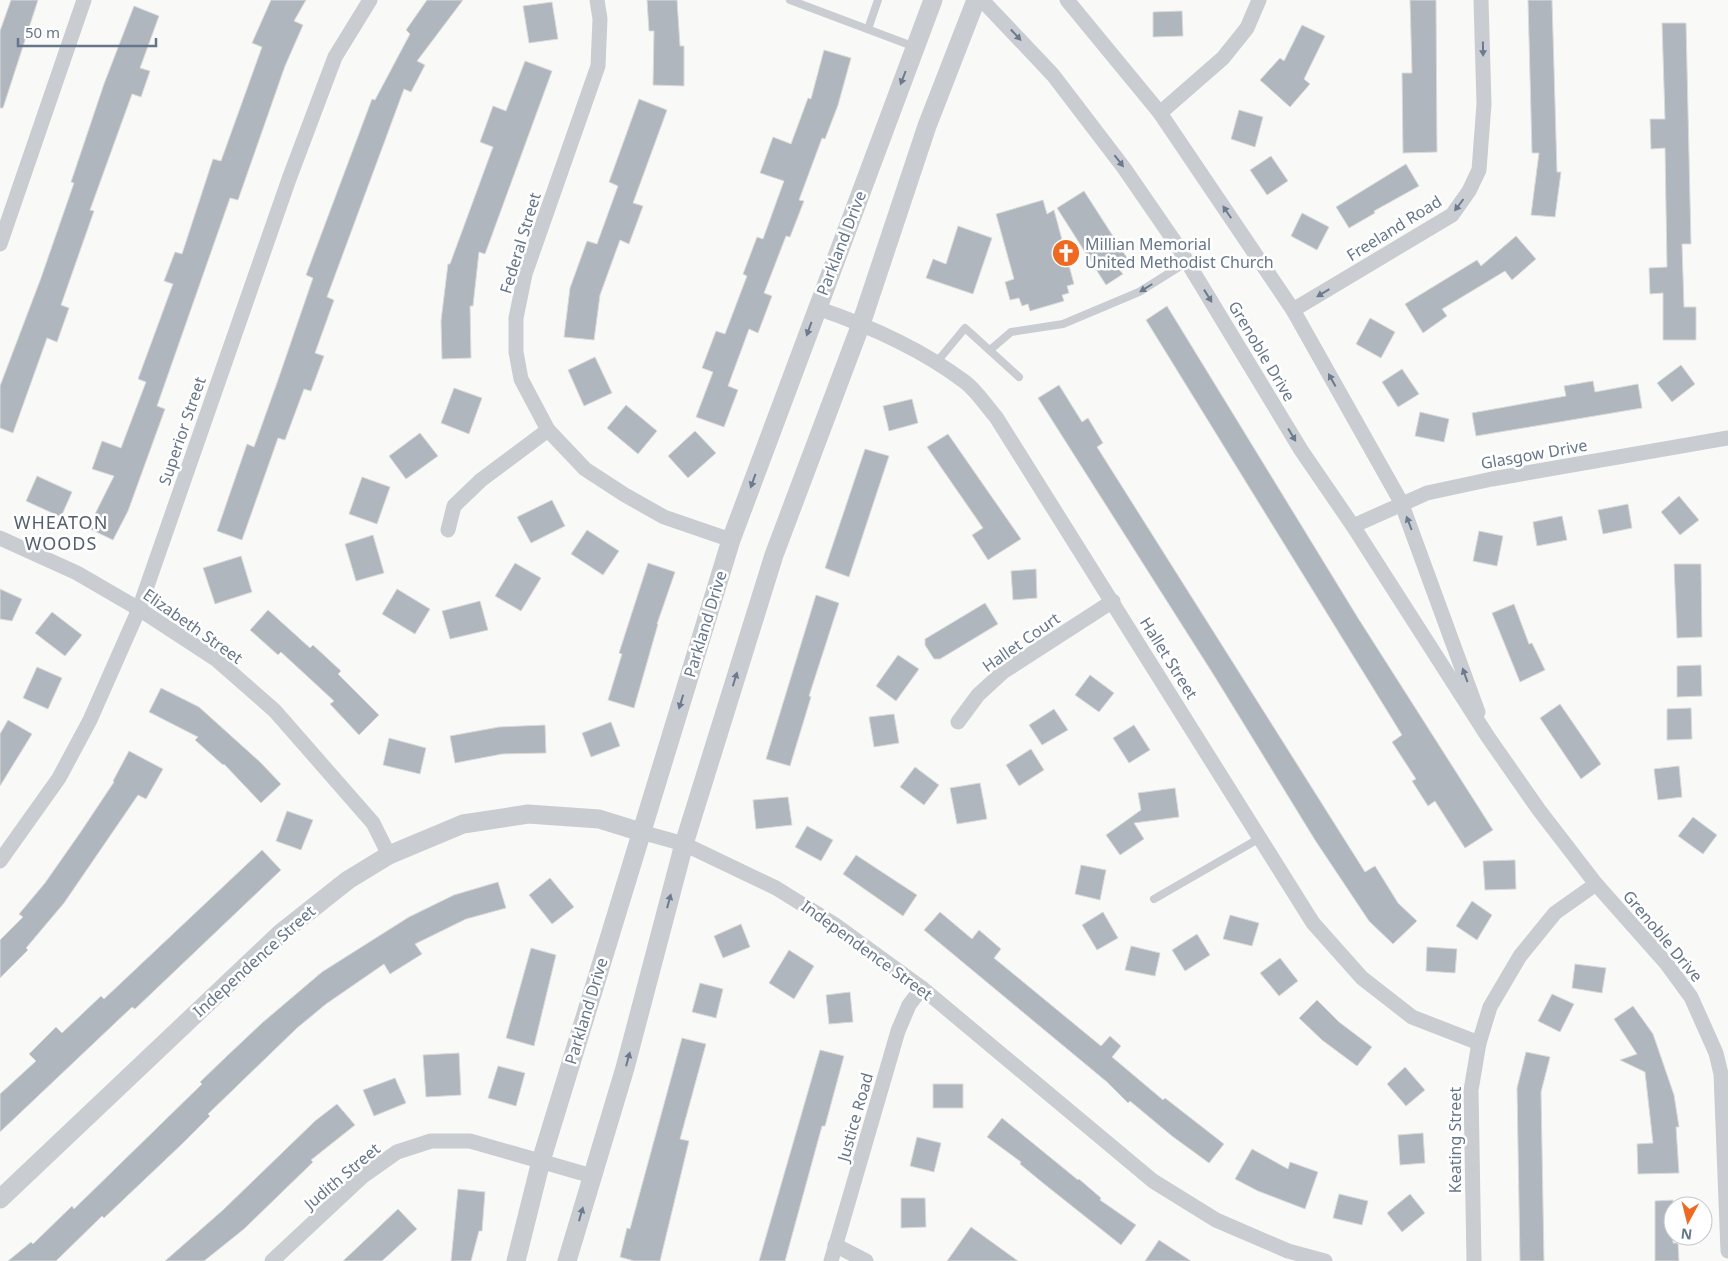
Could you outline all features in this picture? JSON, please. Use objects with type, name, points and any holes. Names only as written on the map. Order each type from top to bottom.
[{"type":"street","points":[[0,244],[84,0]]},
{"type":"street","name":"Superior Street","points":[[0,861],[59,778],[90,720],[139,608],[300,150],[335,57],[370,0]]},
{"type":"street","name":"Federal Street","points":[[597,0],[600,19],[598,66],[525,274],[516,318],[516,352],[521,379],[548,430],[585,469],[625,495],[664,516],[731,540]]},
{"type":"street","name":"Parkland Drive","points":[[516,1261],[541,1162],[731,540],[933,0]]},
{"type":"street","points":[[567,1261],[625,1068],[684,844],[774,555],[861,324],[927,126],[976,0]]},
{"type":"street","name":"Grenoble Drive","points":[[982,0],[1059,83],[1124,168],[1187,262],[1302,450],[1488,737],[1538,810],[1596,884],[1666,963],[1690,996],[1722,1051],[1721,1074],[1725,1134],[1728,1251]]},
{"type":"street","name":"Grenoble Drive","points":[[1067,0],[1160,113],[1293,310],[1401,502],[1488,737]]},
{"type":"street","points":[[1160,113],[1223,58],[1247,28],[1259,0]]},
{"type":"street","name":"Freeland Road","points":[[1293,310],[1452,215],[1469,191],[1479,170],[1484,104],[1481,0]]},
{"type":"street","name":"Hallet Street","points":[[817,308],[907,344],[967,383],[996,417],[1313,923],[1362,978],[1412,1017],[1479,1043]]},
{"type":"street","points":[[448,530],[454,506],[481,480],[548,430]]},
{"type":"street","name":"Glasgow Drive","points":[[1353,526],[1401,502],[1427,493],[1492,479],[1728,438]]},
{"type":"street","name":"Elizabeth Street","points":[[0,538],[77,573],[139,608],[217,660],[275,711],[373,823],[389,855]]},
{"type":"street","name":"Hallet Court","points":[[958,722],[978,695],[1003,672],[1113,601]]},
{"type":"street","name":"Independence Street","points":[[0,1200],[281,933],[348,880],[389,855],[463,824],[528,814],[599,819],[684,844],[784,893],[834,924],[922,988],[1153,1180],[1216,1220],[1288,1251],[1325,1261]]},
{"type":"street","name":"Keating Street","points":[[1474,1261],[1471,1090],[1479,1043],[1490,1007],[1520,956],[1555,913],[1596,884]]},
{"type":"street","name":"Justice Road","points":[[831,1261],[898,1031],[909,1005],[922,988]]},
{"type":"street","name":"Judith Street","points":[[272,1261],[363,1176],[397,1152],[432,1141],[470,1141],[592,1176]]},
{"type":"street","points":[[835,1245],[866,1261]]},
{"type":"lane","points":[[790,0],[915,47]]},
{"type":"lane","points":[[868,29],[878,0]]},
{"type":"lane","points":[[990,350],[1011,332],[1063,324],[1138,292],[1187,262]]},
{"type":"lane","points":[[936,363],[965,328],[1020,376]]},
{"type":"lane","points":[[1154,899],[1260,838]]},
{"type":"building","points":[[11,0],[38,0],[3,108],[0,108],[0,31]]},
{"type":"building","points":[[271,0],[306,0],[294,21],[303,25],[285,66],[238,200],[230,198],[157,406],[165,409],[128,511],[113,540],[88,528],[114,476],[92,469],[102,441],[121,448],[146,382],[138,379],[173,284],[164,281],[175,252],[182,254],[213,159],[221,161],[262,47],[252,43]]},
{"type":"building","points":[[427,0],[463,0],[417,61],[425,65],[411,92],[404,89],[327,297],[334,300],[315,353],[324,356],[311,391],[304,389],[285,440],[278,438],[242,540],[217,531],[247,444],[254,447],[313,278],[306,275],[372,99],[375,100],[410,34],[406,30]]},
{"type":"building","points":[[647,0],[677,0],[680,46],[684,46],[684,86],[653,85],[654,31],[649,31]]},
{"type":"building","points":[[1410,0],[1436,0],[1437,152],[1403,153],[1402,73],[1412,73]]},
{"type":"building","points":[[1528,0],[1552,0],[1557,172],[1561,172],[1555,217],[1531,215],[1539,153],[1532,153]]},
{"type":"building","points":[[552,2],[558,39],[529,43],[523,6]]},
{"type":"building","points":[[134,6],[159,16],[140,68],[150,71],[141,97],[132,94],[90,210],[94,211],[61,305],[69,308],[57,342],[47,338],[13,433],[0,428],[0,386],[41,278],[74,183],[71,182],[104,84]]},
{"type":"building","points":[[1182,11],[1183,36],[1153,37],[1153,12]]},
{"type":"building","points":[[1662,23],[1686,23],[1691,244],[1682,244],[1684,307],[1696,307],[1696,340],[1663,340],[1663,293],[1650,294],[1649,268],[1667,267],[1665,148],[1651,149],[1650,119],[1665,119]]},
{"type":"building","points":[[1302,25],[1325,36],[1304,79],[1310,84],[1290,107],[1260,80],[1280,58],[1284,61]]},
{"type":"building","points":[[824,50],[851,58],[838,105],[825,139],[822,138],[799,200],[804,201],[790,237],[786,236],[764,293],[772,296],[758,333],[749,329],[728,386],[738,390],[724,427],[696,417],[713,372],[702,368],[716,331],[725,334],[747,276],[743,274],[757,237],[763,239],[784,181],[760,173],[773,137],[791,144],[808,98],[811,99]]},
{"type":"building","points":[[525,61],[552,71],[485,254],[479,252],[473,306],[470,306],[471,358],[442,359],[441,321],[448,264],[450,264],[493,147],[480,142],[493,106],[506,111]]},
{"type":"building","points":[[639,99],[667,110],[633,203],[643,206],[629,244],[620,240],[600,295],[594,340],[564,337],[570,288],[587,241],[597,244],[618,186],[609,182]]},
{"type":"building","points":[[1239,110],[1263,117],[1255,147],[1231,139]]},
{"type":"building","points":[[1271,156],[1288,181],[1267,195],[1250,170]]},
{"type":"building","points":[[1406,164],[1419,186],[1374,211],[1375,213],[1349,228],[1336,207]]},
{"type":"building","points":[[1084,191],[1129,261],[1118,268],[1123,274],[1106,285],[1057,208]]},
{"type":"building","name":"Millian Memorial United Methodist Church","points":[[1043,200],[1047,214],[1054,210],[1074,284],[1067,286],[1069,293],[1062,295],[1064,301],[1030,311],[1028,304],[1022,306],[1019,298],[1010,300],[1005,282],[1014,279],[996,214]]},
{"type":"building","points":[[1302,213],[1329,227],[1317,250],[1291,236]]},
{"type":"building","points":[[958,226],[992,238],[973,294],[926,278],[933,259],[946,264]]},
{"type":"building","points":[[1516,236],[1536,259],[1512,280],[1505,271],[1442,309],[1447,316],[1423,333],[1405,304],[1477,260],[1481,266]]},
{"type":"building","points":[[1167,306],[1358,618],[1493,830],[1465,848],[1435,801],[1428,806],[1412,781],[1416,779],[1392,742],[1402,735],[1146,320]]},
{"type":"building","points":[[1370,318],[1395,332],[1381,358],[1356,344]]},
{"type":"building","points":[[595,357],[612,393],[584,406],[568,370]]},
{"type":"building","points":[[1681,365],[1695,384],[1672,402],[1657,383]]},
{"type":"building","points":[[1402,369],[1419,394],[1398,407],[1382,382]]},
{"type":"building","points":[[1593,381],[1595,392],[1638,384],[1642,408],[1476,436],[1472,413],[1566,396],[1564,386]]},
{"type":"building","points":[[1059,385],[1082,422],[1088,418],[1103,443],[1097,447],[1365,872],[1375,866],[1398,903],[1417,921],[1393,944],[1369,921],[1315,840],[1215,677],[1038,398]]},
{"type":"building","points":[[454,388],[482,398],[469,434],[441,423]]},
{"type":"building","points":[[912,399],[918,423],[889,431],[883,406]]},
{"type":"building","points":[[626,405],[657,431],[638,454],[607,428]]},
{"type":"building","points":[[1420,412],[1449,419],[1444,442],[1415,436]]},
{"type":"building","points":[[695,431],[716,453],[688,478],[668,456]]},
{"type":"building","points":[[420,433],[438,456],[406,479],[389,456]]},
{"type":"building","points":[[948,434],[1021,539],[988,560],[972,535],[983,528],[927,447]]},
{"type":"building","points":[[865,449],[889,456],[849,577],[825,568]]},
{"type":"building","points":[[37,476],[72,492],[61,517],[26,501]]},
{"type":"building","points":[[362,477],[390,487],[377,524],[349,514]]},
{"type":"building","points":[[1679,496],[1699,520],[1680,535],[1661,512]]},
{"type":"building","points":[[552,500],[565,526],[531,543],[517,517]]},
{"type":"building","points":[[1628,504],[1632,528],[1603,534],[1598,510]]},
{"type":"building","points":[[1562,516],[1567,540],[1537,546],[1533,522]]},
{"type":"building","points":[[587,530],[619,551],[603,575],[571,554]]},
{"type":"building","points":[[1479,531],[1503,536],[1497,566],[1473,561]]},
{"type":"building","points":[[373,535],[384,573],[356,581],[345,544]]},
{"type":"building","points":[[241,556],[252,592],[215,604],[203,568]]},
{"type":"building","points":[[515,563],[541,578],[521,611],[495,596]]},
{"type":"building","points":[[648,563],[675,572],[657,624],[634,708],[608,700],[622,654],[619,653]]},
{"type":"building","points":[[1674,564],[1701,564],[1702,637],[1677,638]]},
{"type":"building","points":[[1036,569],[1037,598],[1013,600],[1011,571]]},
{"type":"building","points":[[0,589],[22,599],[12,621],[0,619]]},
{"type":"building","points":[[397,589],[430,609],[415,634],[382,614]]},
{"type":"building","points":[[816,595],[839,603],[809,696],[811,697],[790,766],[766,759]]},
{"type":"building","points":[[480,601],[488,630],[450,639],[442,611]]},
{"type":"building","points":[[985,603],[998,624],[940,659],[934,659],[925,645],[925,639]]},
{"type":"building","points":[[1514,604],[1529,644],[1532,643],[1545,670],[1520,682],[1492,613]]},
{"type":"building","points":[[268,610],[310,648],[313,645],[341,671],[338,674],[379,715],[359,735],[330,704],[334,701],[281,652],[278,655],[250,630]]},
{"type":"building","points":[[52,612],[82,635],[65,656],[35,633]]},
{"type":"building","points":[[898,655],[919,669],[896,701],[876,686]]},
{"type":"building","points":[[1701,665],[1702,696],[1677,697],[1677,666]]},
{"type":"building","points":[[37,667],[62,678],[48,709],[23,698]]},
{"type":"building","points":[[1090,675],[1114,693],[1099,712],[1075,695]]},
{"type":"building","points":[[161,688],[199,707],[260,762],[281,784],[261,803],[224,764],[195,740],[198,737],[149,712]]},
{"type":"building","points":[[1560,704],[1601,764],[1581,779],[1540,718]]},
{"type":"building","points":[[1691,708],[1692,739],[1667,740],[1667,709]]},
{"type":"building","points":[[1054,709],[1068,730],[1042,745],[1029,725]]},
{"type":"building","points":[[894,714],[899,743],[874,747],[869,717]]},
{"type":"building","points":[[8,720],[32,734],[0,786],[0,734]]},
{"type":"building","points":[[611,722],[620,746],[591,757],[582,733]]},
{"type":"building","points":[[545,725],[546,753],[502,754],[455,763],[450,736],[499,727]]},
{"type":"building","points":[[1134,725],[1150,750],[1129,763],[1113,738]]},
{"type":"building","points":[[389,738],[426,748],[420,774],[383,765]]},
{"type":"building","points":[[1031,749],[1044,770],[1019,786],[1006,765]]},
{"type":"building","points":[[129,751],[163,769],[146,799],[138,795],[64,903],[26,948],[28,950],[0,978],[0,940],[23,917],[19,914],[45,883],[80,833],[114,782]]},
{"type":"building","points":[[1679,766],[1682,797],[1658,800],[1654,769]]},
{"type":"building","points":[[915,767],[939,785],[924,805],[900,787]]},
{"type":"building","points":[[980,783],[987,819],[957,824],[950,788]]},
{"type":"building","points":[[1175,788],[1179,817],[1134,823],[1144,839],[1120,855],[1106,835],[1141,810],[1138,793]]},
{"type":"building","points":[[788,797],[792,825],[756,829],[753,800]]},
{"type":"building","points":[[287,811],[313,820],[301,850],[276,841]]},
{"type":"building","points":[[1693,817],[1717,835],[1703,854],[1678,836]]},
{"type":"building","points":[[807,826],[833,840],[821,861],[795,847]]},
{"type":"building","points":[[262,850],[281,870],[135,1009],[132,1007],[0,1132],[0,1094],[36,1061],[29,1054],[56,1027],[62,1033],[101,996],[104,999]]},
{"type":"building","points":[[856,855],[917,895],[903,916],[843,874]]},
{"type":"building","points":[[1515,860],[1516,889],[1485,890],[1483,861]]},
{"type":"building","points":[[1081,865],[1106,870],[1100,900],[1075,894]]},
{"type":"building","points":[[550,878],[574,907],[552,924],[529,895]]},
{"type":"building","points":[[498,882],[506,908],[466,919],[415,944],[422,954],[390,974],[384,964],[326,1004],[297,1028],[208,1114],[210,1116],[183,1143],[104,1218],[102,1216],[56,1261],[8,1261],[31,1242],[33,1244],[72,1206],[74,1209],[202,1084],[200,1082],[227,1056],[262,1023],[322,972],[409,917],[454,895]]},
{"type":"building","points":[[1472,901],[1492,915],[1477,940],[1456,926]]},
{"type":"building","points":[[940,912],[972,939],[979,930],[1001,949],[994,958],[1101,1046],[1110,1036],[1121,1046],[1112,1057],[1163,1100],[1165,1098],[1224,1144],[1209,1163],[1172,1136],[1130,1101],[1128,1103],[1107,1082],[924,930]]},
{"type":"building","points":[[1103,912],[1118,938],[1097,950],[1082,925]]},
{"type":"building","points":[[1230,915],[1259,923],[1252,946],[1223,939]]},
{"type":"building","points":[[741,924],[750,947],[723,958],[714,936]]},
{"type":"building","points":[[1197,934],[1210,955],[1185,971],[1172,950]]},
{"type":"building","points":[[1131,946],[1160,953],[1155,976],[1125,970]]},
{"type":"building","points":[[1427,947],[1457,949],[1455,973],[1426,971]]},
{"type":"building","points":[[531,948],[556,955],[534,1046],[506,1038]]},
{"type":"building","points":[[789,950],[814,966],[794,999],[769,983]]},
{"type":"building","points":[[1280,958],[1298,981],[1279,996],[1260,973]]},
{"type":"building","points":[[1575,964],[1606,968],[1602,993],[1572,988]]},
{"type":"building","points":[[700,983],[723,989],[716,1018],[692,1012]]},
{"type":"building","points":[[850,992],[853,1022],[829,1024],[826,995]]},
{"type":"building","points":[[1552,994],[1574,1004],[1560,1032],[1538,1021]]},
{"type":"building","points":[[1317,1000],[1339,1022],[1372,1047],[1357,1066],[1322,1040],[1299,1018]]},
{"type":"building","points":[[1633,1006],[1653,1034],[1674,1095],[1679,1127],[1676,1127],[1679,1173],[1638,1174],[1637,1144],[1653,1143],[1645,1072],[1620,1060],[1637,1054],[1614,1019]]},
{"type":"building","points":[[682,1038],[706,1044],[680,1139],[689,1141],[660,1261],[634,1261],[620,1257],[627,1228],[630,1229]]},
{"type":"building","points":[[820,1050],[844,1056],[825,1126],[822,1126],[785,1261],[759,1261]]},
{"type":"building","points":[[1526,1052],[1550,1057],[1541,1092],[1544,1261],[1520,1261],[1517,1088]]},
{"type":"building","points":[[459,1053],[461,1095],[426,1097],[423,1055]]},
{"type":"building","points":[[498,1066],[525,1073],[516,1106],[488,1098]]},
{"type":"building","points":[[1405,1067],[1425,1090],[1406,1106],[1387,1084]]},
{"type":"building","points":[[395,1078],[406,1103],[374,1116],[363,1090]]},
{"type":"building","points":[[933,1084],[963,1084],[963,1108],[933,1108]]},
{"type":"building","points":[[337,1104],[355,1125],[311,1160],[313,1162],[244,1229],[204,1261],[165,1261],[223,1210],[315,1121]]},
{"type":"building","points":[[1002,1118],[1079,1179],[1101,1198],[1100,1200],[1136,1225],[1121,1245],[1020,1164],[1021,1162],[987,1137]]},
{"type":"building","points":[[1423,1133],[1425,1163],[1400,1165],[1398,1135]]},
{"type":"building","points":[[917,1137],[941,1143],[934,1172],[910,1166]]},
{"type":"building","points":[[1252,1149],[1288,1169],[1290,1162],[1318,1172],[1305,1209],[1258,1191],[1235,1179]]},
{"type":"building","points":[[458,1189],[485,1192],[482,1231],[479,1231],[471,1261],[451,1261]]},
{"type":"building","points":[[1339,1194],[1368,1201],[1362,1225],[1333,1218]]},
{"type":"building","points":[[1410,1194],[1425,1213],[1402,1232],[1387,1213]]},
{"type":"building","points":[[901,1198],[925,1198],[926,1227],[901,1228]]},
{"type":"building","points":[[1655,1201],[1663,1201],[1663,1246],[1678,1246],[1679,1261],[1655,1261]]},
{"type":"building","points":[[398,1209],[417,1229],[382,1261],[343,1261]]},
{"type":"building","points":[[971,1227],[1018,1261],[947,1261]]},
{"type":"building","points":[[1159,1240],[1191,1261],[1145,1261]]},
{"type":"place","name":"Millian Memorial United Methodist Church","points":[[1066,253]]},
{"type":"district","name":"WHEATON WOODS","points":[[61,533]]}]
